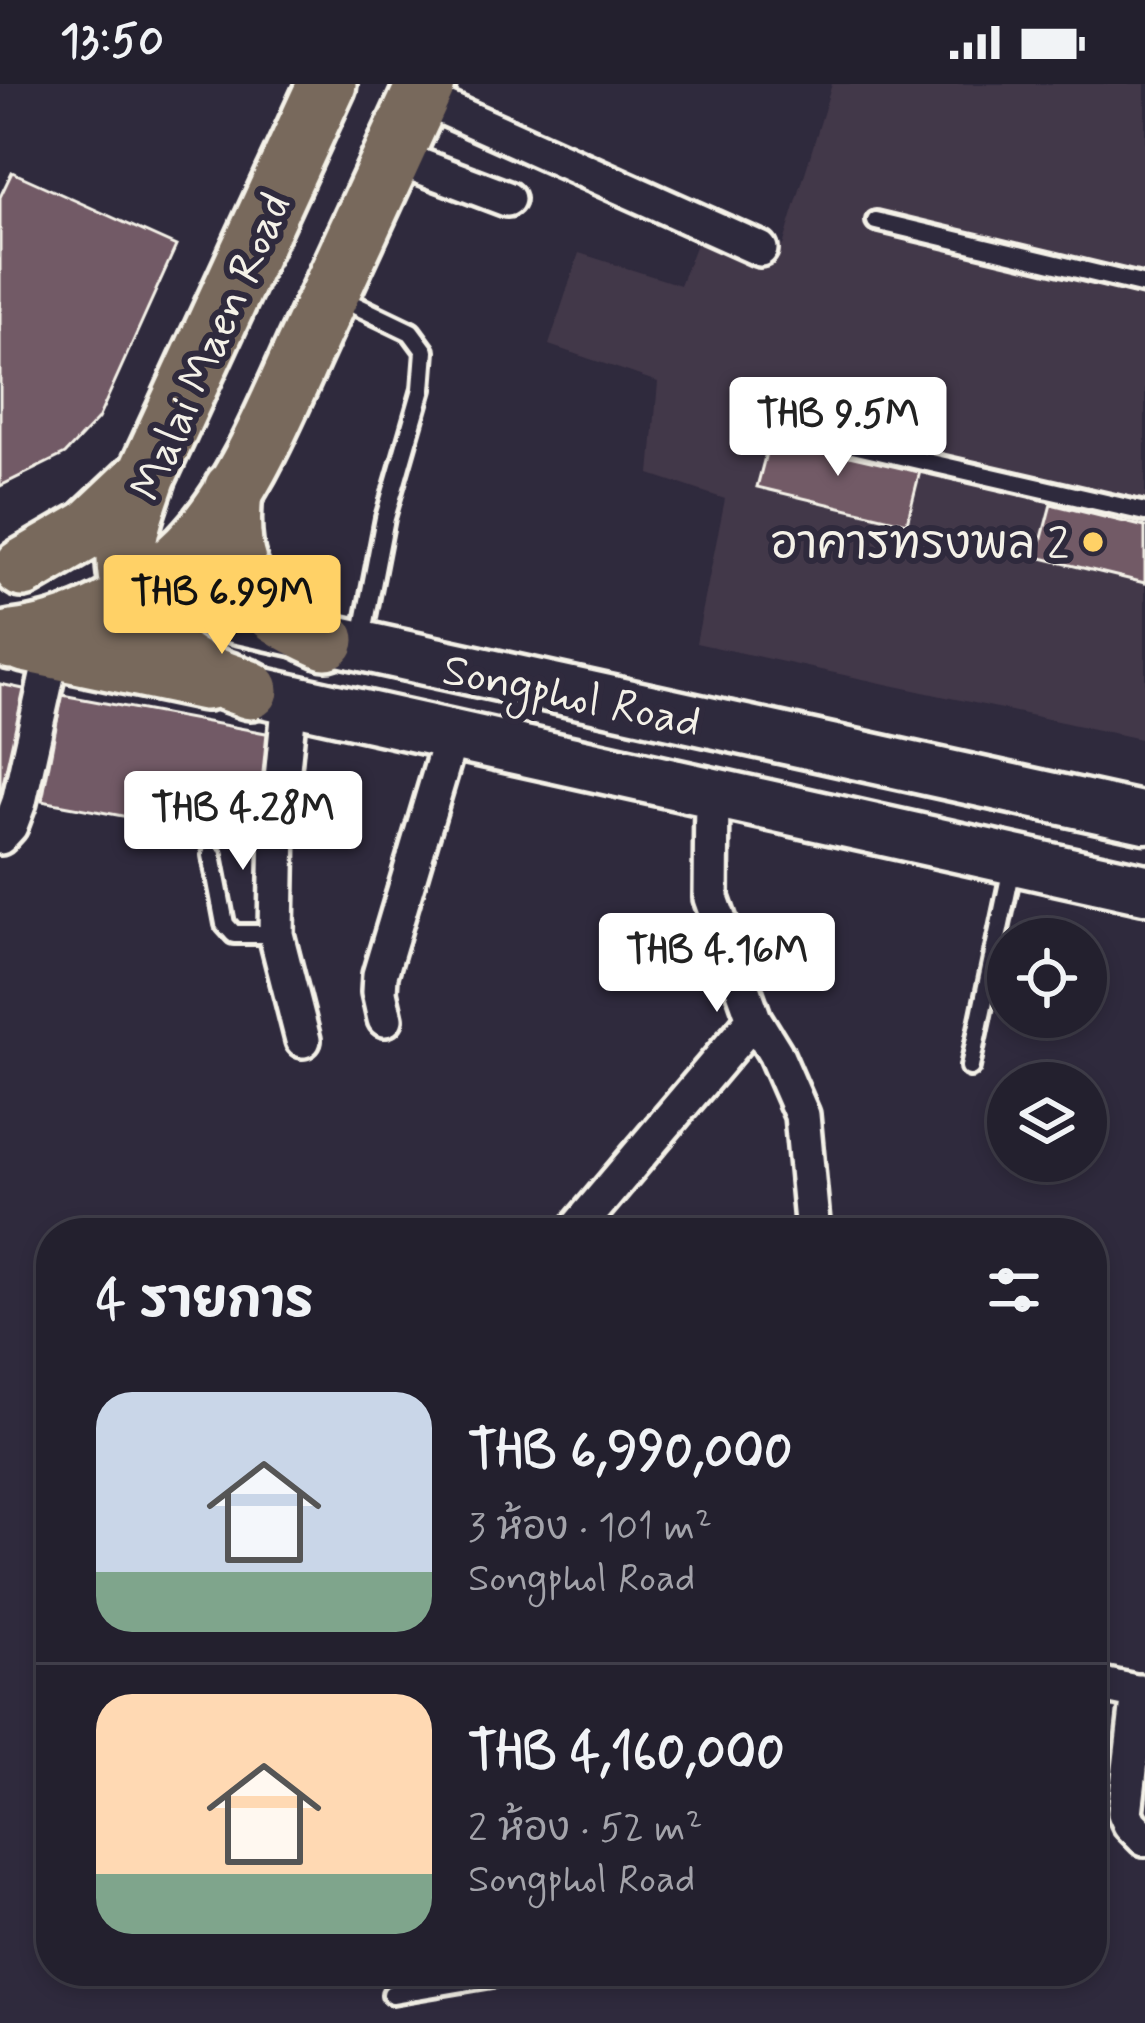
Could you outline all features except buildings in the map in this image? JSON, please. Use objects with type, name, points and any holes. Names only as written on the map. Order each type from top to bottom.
[{"type":"highway","name":"Malai Maen Road","points":[[327,84],[147,475],[130,524],[126,561],[134,596],[191,548],[233,490],[275,412],[423,91]]},
{"type":"highway","points":[[11,567],[90,529],[147,475]]},
{"type":"highway","points":[[233,490],[229,531],[237,567],[253,596],[287,623],[343,644]]},
{"type":"highway","name":"Songphol Road","points":[[11,567],[134,596]]},
{"type":"highway","points":[[22,643],[55,635],[134,596],[158,640],[193,668],[270,694]]},
{"type":"highway","name":"Songphol Road","points":[[22,643],[270,694]]},
{"type":"main road","name":"Songphol Road","points":[[134,596],[1145,818]]},
{"type":"main road","name":"Songphol Road","points":[[270,694],[1145,890]]},
{"type":"street","points":[[423,91],[760,249]]},
{"type":"street","points":[[393,156],[507,199]]},
{"type":"street","points":[[0,837],[19,802],[22,643]]},
{"type":"street","points":[[270,694],[278,819],[276,934],[303,1040]]},
{"type":"street","points":[[385,1019],[380,975],[451,736]]},
{"type":"street","points":[[712,790],[711,898],[754,1019],[776,1053],[802,1115],[812,1218]]},
{"type":"street","points":[[586,1218],[754,1019]]},
{"type":"street","points":[[1107,1686],[1142,1693],[1125,1813],[1145,1839]]},
{"type":"lane","points":[[876,221],[1145,285]]},
{"type":"lane","points":[[330,293],[411,332],[425,352],[422,389],[343,644]]},
{"type":"lane","points":[[831,440],[1145,512]]},
{"type":"lane","points":[[212,855],[225,924],[233,934],[276,934]]},
{"type":"lane","points":[[970,1067],[1013,859]]},
{"type":"lane","points":[[392,1994],[439,1986]]},
{"type":"shaded area","points":[[832,84],[1145,84],[1145,740],[696,643],[725,499],[650,474],[658,382],[549,345],[579,253],[680,285],[707,216],[783,246]]},
{"type":"place","name":"อาคารทรงพล 2","points":[[1093,542]]}]
